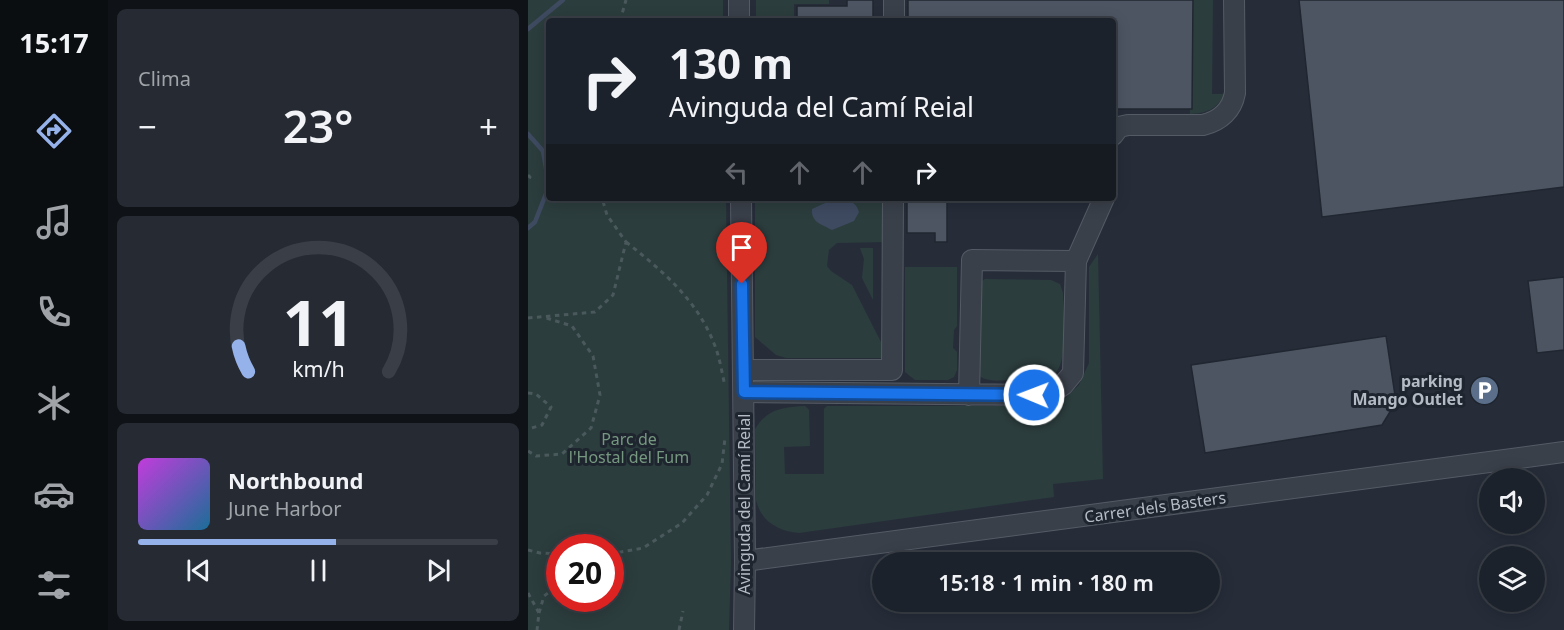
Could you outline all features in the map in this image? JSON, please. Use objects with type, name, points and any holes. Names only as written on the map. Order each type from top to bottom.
[{"type":"street","points":[[739,0],[739,18]]},
{"type":"street","points":[[894,0],[894,18]]},
{"type":"street","points":[[1116,131],[1119,127],[1128,125],[1203,125],[1212,123],[1225,113],[1233,104],[1235,93],[1234,0]]},
{"type":"street","name":"Avinguda del Camí Reial","points":[[741,201],[744,370],[735,390],[745,561],[744,630]]},
{"type":"street","points":[[744,370],[892,370],[893,201]]},
{"type":"street","points":[[735,390],[969,395],[1051,393],[1063,385],[1073,373],[1076,261],[1103,201]]},
{"type":"street","points":[[969,395],[972,260],[1076,261]]},
{"type":"street","name":"Carrer dels Basters","points":[[745,561],[1564,452]]},
{"type":"path","points":[[621,18],[626,0]]},
{"type":"path","points":[[528,175],[528,182]]},
{"type":"path","points":[[603,201],[607,215],[626,242],[665,272],[699,312],[735,390]]},
{"type":"path","points":[[528,318],[595,312],[613,295],[626,242]]},
{"type":"path","points":[[528,452],[536,456],[562,453],[591,429],[600,395],[592,356],[572,326],[543,317]]},
{"type":"path","points":[[528,393],[536,394],[551,407],[542,425],[528,429]]},
{"type":"path","points":[[624,551],[643,548],[682,523],[707,495],[722,464],[725,435]]},
{"type":"path","points":[[528,550],[546,553]]},
{"type":"path","points":[[528,593],[539,613]]},
{"type":"path","points":[[537,630],[539,613],[546,594]]},
{"type":"path","points":[[679,630],[682,611]]},
{"type":"green space","name":"Parc de l'Hostal del Fum","points":[[528,0],[723,0],[723,18],[546,18],[546,201],[726,201],[731,563],[729,630],[528,630]]},
{"type":"green space","points":[[756,0],[829,0],[829,4],[794,4],[794,18],[756,18]]},
{"type":"green space","points":[[1190,0],[1213,0],[1212,94],[1224,94],[1218,104],[1210,110],[1190,114]]},
{"type":"green space","points":[[755,201],[884,201],[884,242],[837,243],[829,250],[827,266],[852,285],[883,346],[884,358],[786,358],[776,355],[755,337]]},
{"type":"green space","points":[[860,248],[873,248],[873,300],[862,278],[864,259]]},
{"type":"green space","points":[[1098,254],[1103,479],[1053,484],[1054,497],[799,533],[772,524],[762,514],[756,500],[755,429],[765,417],[776,410],[805,406],[809,410],[810,446],[784,447],[785,474],[824,474],[824,409],[827,406],[1019,406],[1049,404],[1064,399],[1079,385],[1089,363],[1089,267]]},
{"type":"green space","points":[[905,267],[957,267],[957,326],[954,330],[953,348],[957,352],[957,370],[954,377],[948,380],[915,380],[905,372]]},
{"type":"green space","points":[[985,279],[1051,280],[1060,284],[1063,293],[1064,342],[1060,366],[1054,375],[1046,380],[1034,381],[989,380],[977,374],[980,282]]},
{"type":"water","points":[[830,201],[849,201],[859,212],[854,221],[832,230],[815,220],[812,209]]},
{"type":"building","points":[[847,0],[873,0],[873,18],[797,18],[797,6],[847,6]]},
{"type":"building","points":[[908,0],[1193,0],[1192,109],[1116,109],[1116,18],[908,18]]},
{"type":"building","points":[[1299,0],[1564,0],[1564,187],[1322,217]]},
{"type":"building","points":[[907,201],[947,201],[947,242],[935,242],[935,233],[907,233]]},
{"type":"building","points":[[1564,277],[1564,350],[1537,353],[1528,281]]},
{"type":"building","points":[[1386,336],[1396,402],[1382,425],[1205,453],[1191,365]]},
{"type":"waterway","points":[[528,29],[563,0]]},
{"type":"waterway","points":[[528,134],[543,151],[546,168]]},
{"type":"waterway","points":[[528,228],[535,222],[546,194]]},
{"type":"place","name":"parking Mango Outlet","points":[[1484,390]]},
{"type":"route","points":[[742,284],[744,392],[1034,395]]}]
